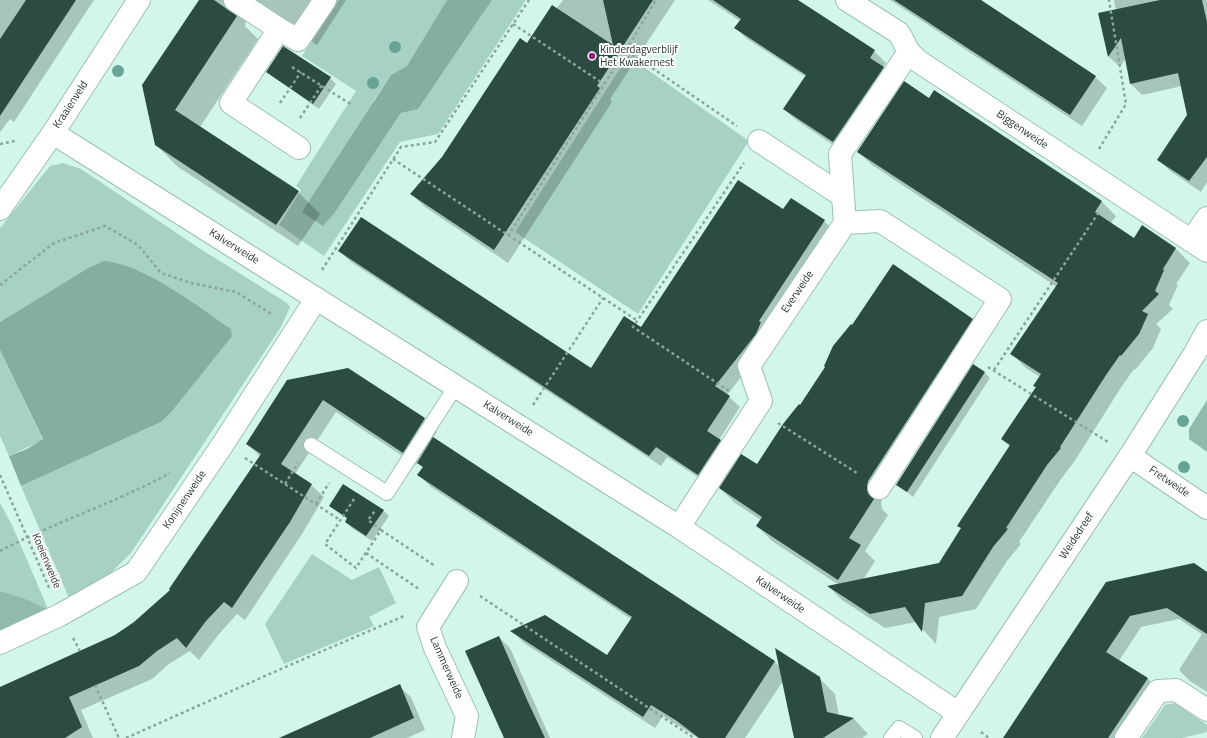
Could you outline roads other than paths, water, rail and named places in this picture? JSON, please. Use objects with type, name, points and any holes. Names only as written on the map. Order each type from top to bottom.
[{"type":"street","name":"Kraaienveld","points":[[0,209],[53,133],[139,0]]},
{"type":"street","points":[[235,0],[298,40],[325,0]]},
{"type":"street","name":"Biggenweide","points":[[847,0],[899,33],[909,52],[918,61],[1199,246]]},
{"type":"street","points":[[279,29],[231,103],[292,144]]},
{"type":"street","points":[[879,488],[1000,299],[880,221],[846,223],[840,154],[909,52]]},
{"type":"street","name":"Kalverweide","points":[[53,133],[679,527],[958,713]]},
{"type":"street","points":[[759,141],[843,196]]},
{"type":"street","points":[[1199,246],[1207,218]]},
{"type":"street","name":"Everweide","points":[[679,527],[761,401],[749,366],[846,223]]},
{"type":"street","name":"Konijnenweide","points":[[0,643],[60,615],[136,572],[223,444],[297,330],[312,296]]},
{"type":"street","name":"Weidedreef","points":[[942,738],[1130,456],[1195,353],[1207,331]]},
{"type":"street","name":"Fretweide","points":[[1130,456],[1207,508]]},
{"type":"street","name":"Lammerweide","points":[[457,581],[428,627],[435,648],[467,716],[464,738]]},
{"type":"street","points":[[1126,738],[1158,691],[1176,690],[1207,710]]},
{"type":"lane","points":[[311,445],[387,493],[456,386]]},
{"type":"lane","points":[[891,738],[900,728],[915,738]]},
{"type":"place","name":"Kinderdagverblijf Het Kwakernest","points":[[592,56]]}]
